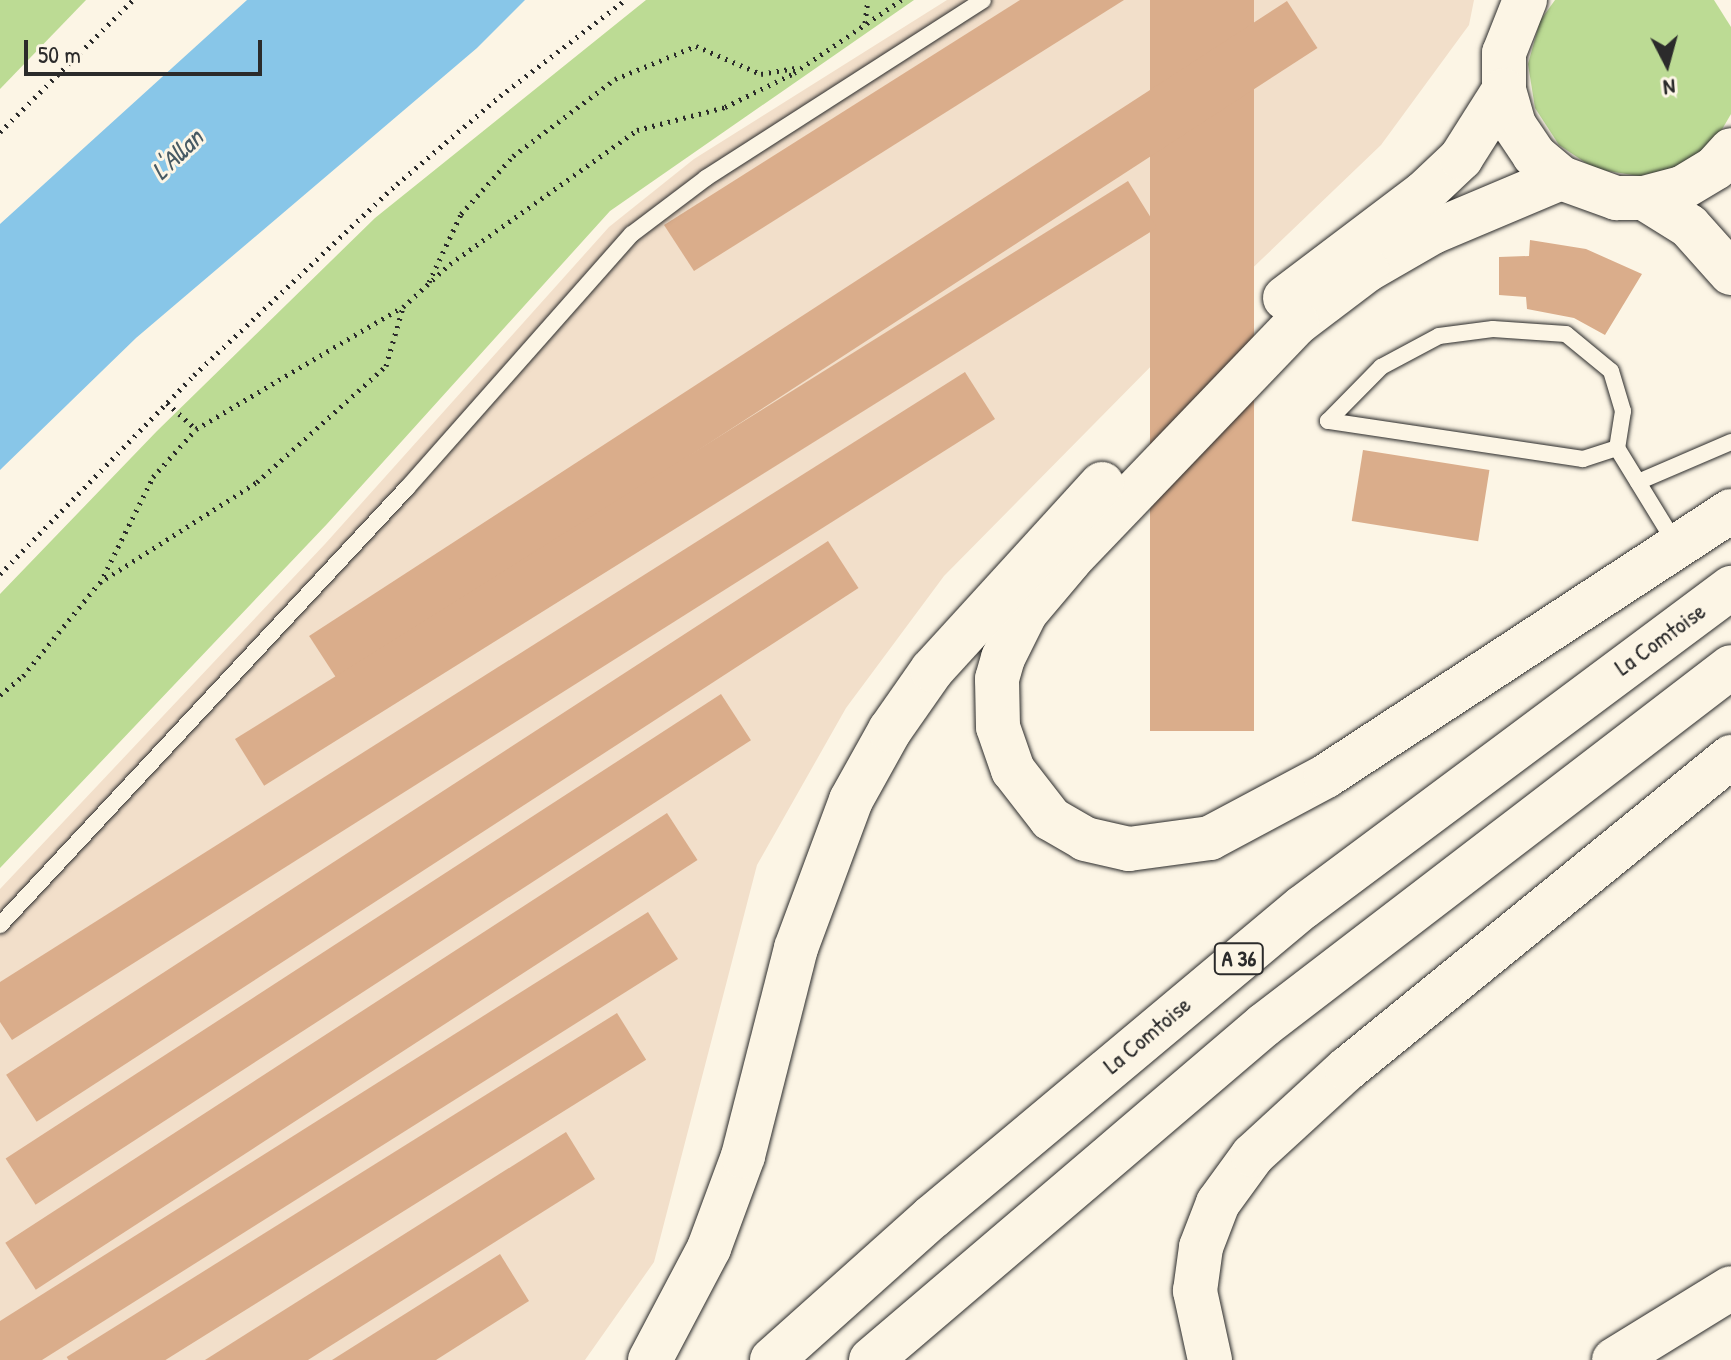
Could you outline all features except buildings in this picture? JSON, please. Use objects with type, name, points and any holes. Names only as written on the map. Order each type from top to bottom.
[{"type":"main road","points":[[1525,0],[1504,53],[1504,90],[1514,125],[1534,155],[1561,178],[1616,198],[1644,198],[1682,188],[1715,168],[1731,150]]},
{"type":"main road","points":[[650,1360],[709,1248],[743,1156],[821,870],[851,800],[890,730],[932,670],[1057,529],[1281,301],[1424,193],[1461,158],[1504,90]]},
{"type":"main road","points":[[1561,178],[1433,232],[1367,270],[1297,323],[1026,612],[997,679],[1004,748],[1039,807],[1085,839],[1129,849],[1210,838],[1326,776],[1679,548],[1731,511]]},
{"type":"main road","points":[[1644,198],[1689,226],[1731,273]]},
{"type":"main road","name":"La Comtoise","points":[[772,1360],[932,1217],[1303,907],[1731,588]]},
{"type":"main road","points":[[871,1360],[1264,1025],[1731,667]]},
{"type":"main road","points":[[1210,1360],[1198,1315],[1196,1268],[1218,1203],[1253,1155],[1347,1069],[1731,757]]},
{"type":"main road","points":[[1614,1360],[1731,1288]]},
{"type":"main road","points":[[1670,1360],[1731,1322]]},
{"type":"lane","points":[[0,925],[407,488],[632,234],[706,178],[983,0]]},
{"type":"lane","points":[[1617,448],[1583,459],[1328,421],[1381,367],[1439,336],[1493,329],[1566,334],[1611,371],[1623,411],[1617,448],[1679,548]]},
{"type":"lane","points":[[1638,482],[1731,442]]},
{"type":"path","points":[[0,132],[133,0]]},
{"type":"path","points":[[0,574],[167,403],[397,184],[500,96],[625,0]]},
{"type":"path","points":[[865,24],[868,0]]},
{"type":"path","points":[[0,695],[23,676],[99,583],[153,477],[196,429],[403,307],[428,285],[637,130],[725,107],[804,66],[901,0]]},
{"type":"path","points":[[428,285],[461,214],[513,156],[615,79],[696,46],[761,74],[804,66]]},
{"type":"path","points":[[99,583],[257,482],[386,366],[403,307]]},
{"type":"path","points":[[167,403],[196,429]]},
{"type":"shaded area","points":[[947,0],[1474,0],[1469,25],[1381,145],[1168,349],[944,576],[846,708],[757,865],[654,1262],[585,1360],[0,1360],[0,889],[325,544],[609,227],[694,159]]},
{"type":"green space","points":[[0,0],[86,0],[0,89]]},
{"type":"green space","points":[[646,0],[914,0],[610,211],[327,524],[0,868],[0,594],[157,431],[375,218]]},
{"type":"green space","points":[[1555,0],[1714,0],[1731,27],[1731,114],[1717,138],[1682,166],[1639,176],[1595,169],[1559,145],[1535,108],[1528,64],[1540,21]]},
{"type":"water","name":"L'Allan","points":[[247,0],[525,0],[477,48],[136,338],[0,470],[0,224]]}]
